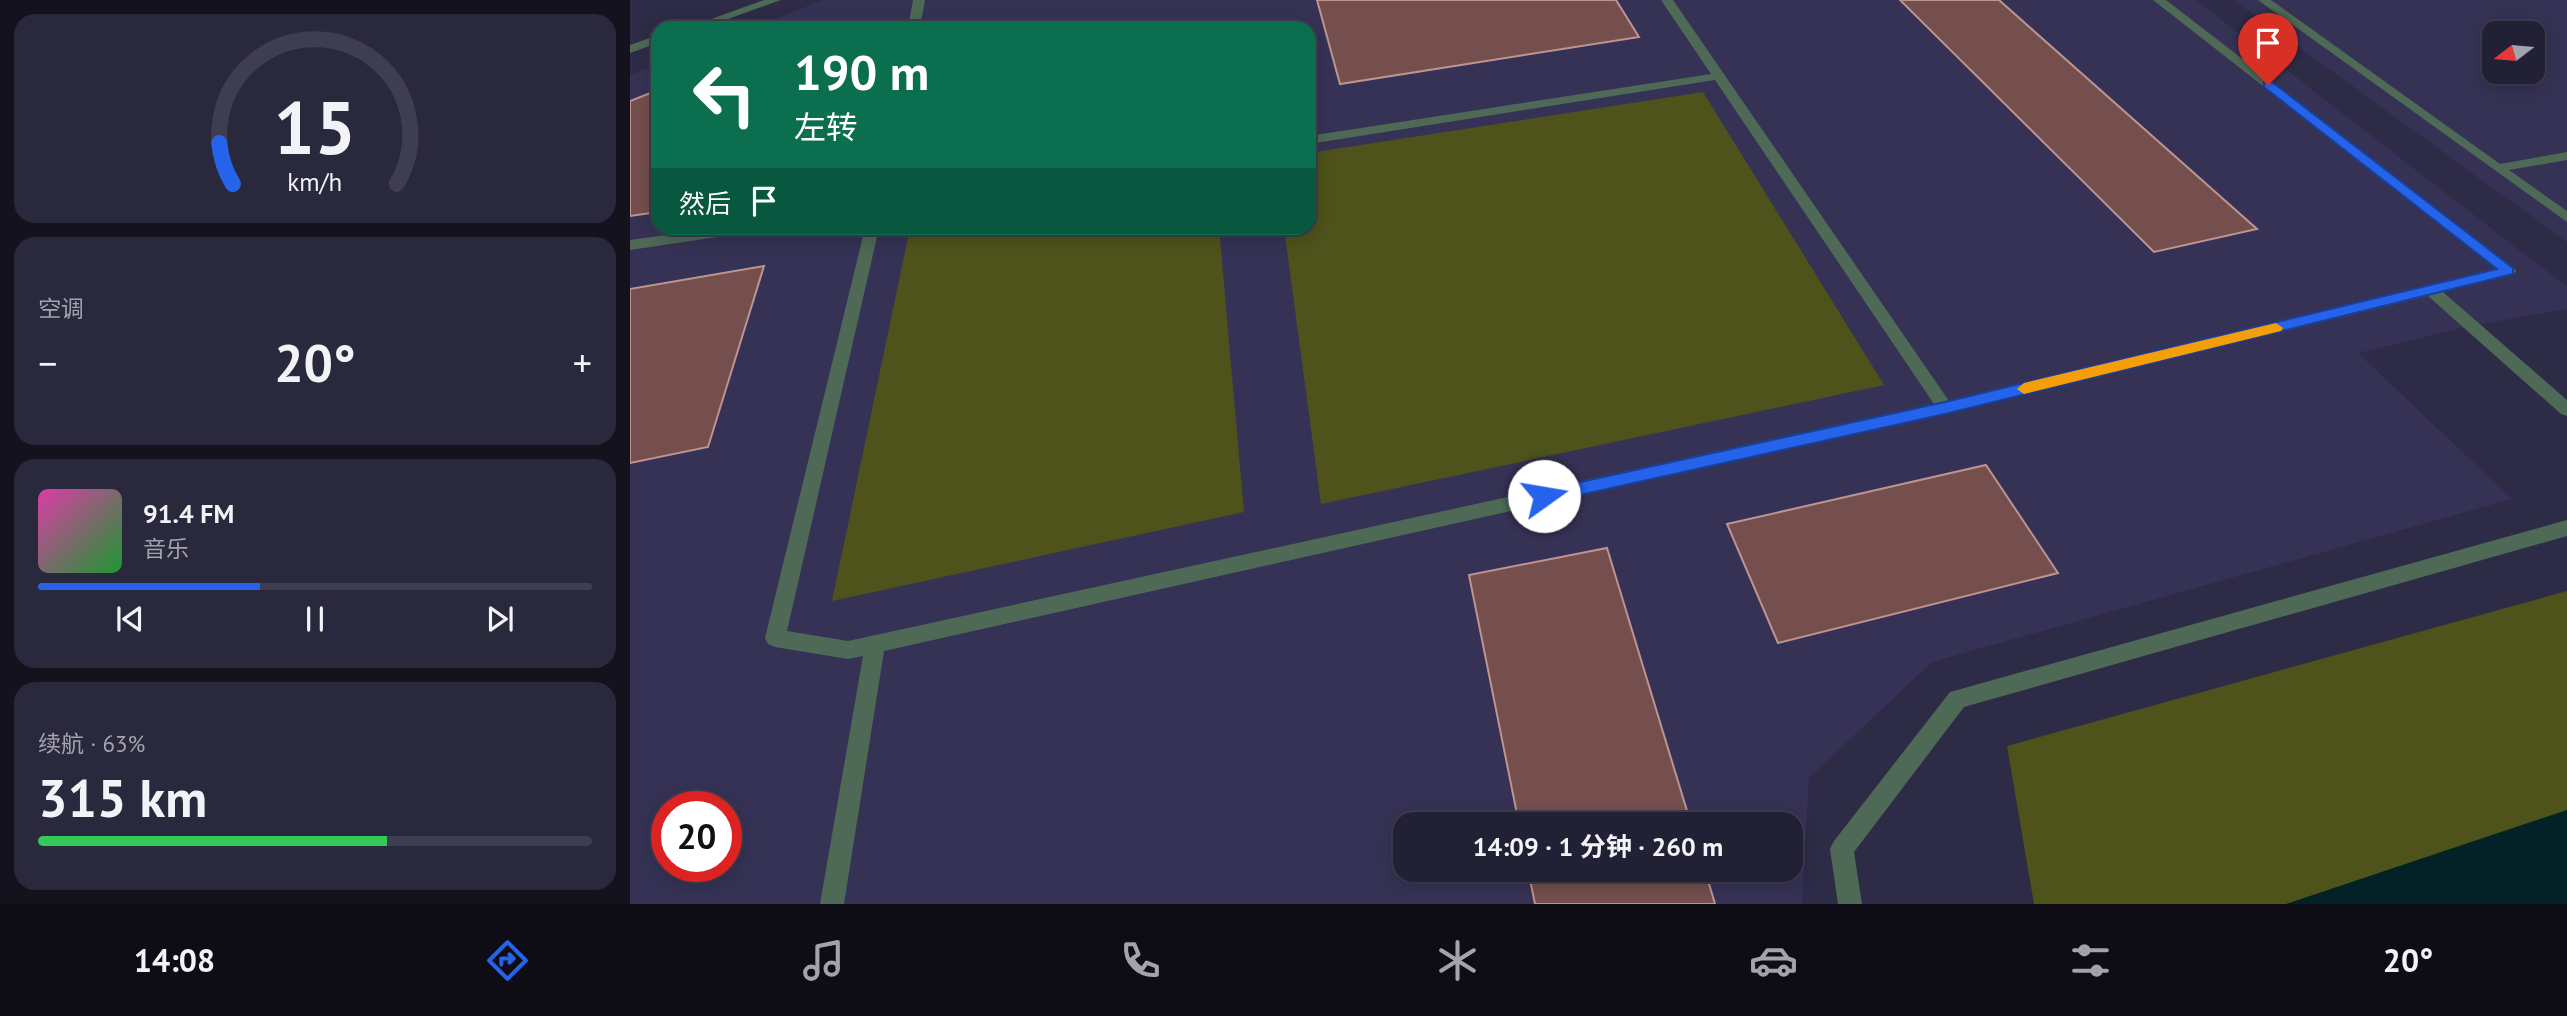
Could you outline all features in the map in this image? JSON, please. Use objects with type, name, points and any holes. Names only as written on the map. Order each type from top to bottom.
[{"type":"street","points":[[713,21],[775,0]]},
{"type":"street","points":[[915,21],[919,0]]},
{"type":"street","points":[[1667,0],[1945,408]]},
{"type":"street","points":[[870,235],[775,638],[848,650],[1945,408],[2509,271],[2159,0]]},
{"type":"street","points":[[2264,0],[2567,218]]},
{"type":"street","points":[[630,49],[651,42]]},
{"type":"street","points":[[1316,139],[1719,76]]},
{"type":"street","points":[[2498,169],[2567,156]]},
{"type":"street","points":[[630,245],[697,235]]},
{"type":"street","points":[[2431,290],[2567,410]]},
{"type":"street","points":[[1850,904],[1842,849],[1957,699],[2567,528]]},
{"type":"street","points":[[832,904],[876,644]]},
{"type":"shaded area","points":[[824,0],[2196,0],[2567,287],[2567,309],[2470,326],[2358,353],[2512,499],[1932,662],[1809,778],[1802,904],[630,904],[630,75],[651,67],[651,235],[1316,235],[1316,21],[769,21]]},
{"type":"shaded area","points":[[2234,0],[2567,0],[2567,242]]},
{"type":"shaded area","points":[[2567,810],[2567,904],[2286,904]]},
{"type":"green space","points":[[1703,92],[1884,385],[1321,504],[1285,235],[1316,235],[1316,152]]},
{"type":"green space","points":[[909,235],[1220,235],[1244,512],[832,601]]},
{"type":"green space","points":[[2567,591],[2567,904],[2034,904],[2007,746]]},
{"type":"building","points":[[1317,0],[1616,0],[1639,37],[1340,84]]},
{"type":"building","points":[[1900,0],[1999,0],[2257,229],[2154,252]]},
{"type":"building","points":[[651,93],[651,213],[630,216],[630,101]]},
{"type":"building","points":[[764,266],[708,447],[630,463],[630,289]]},
{"type":"building","points":[[1986,465],[2058,573],[1778,643],[1727,524]]},
{"type":"building","points":[[1607,548],[1687,812],[1517,812],[1469,575]]},
{"type":"building","points":[[1530,882],[1709,882],[1715,904],[1535,904]]},
{"type":"slow traffic","points":[[2024,389],[2276,328]]},
{"type":"route","points":[[1544,496],[1945,408],[2509,271],[2268,85]]}]
